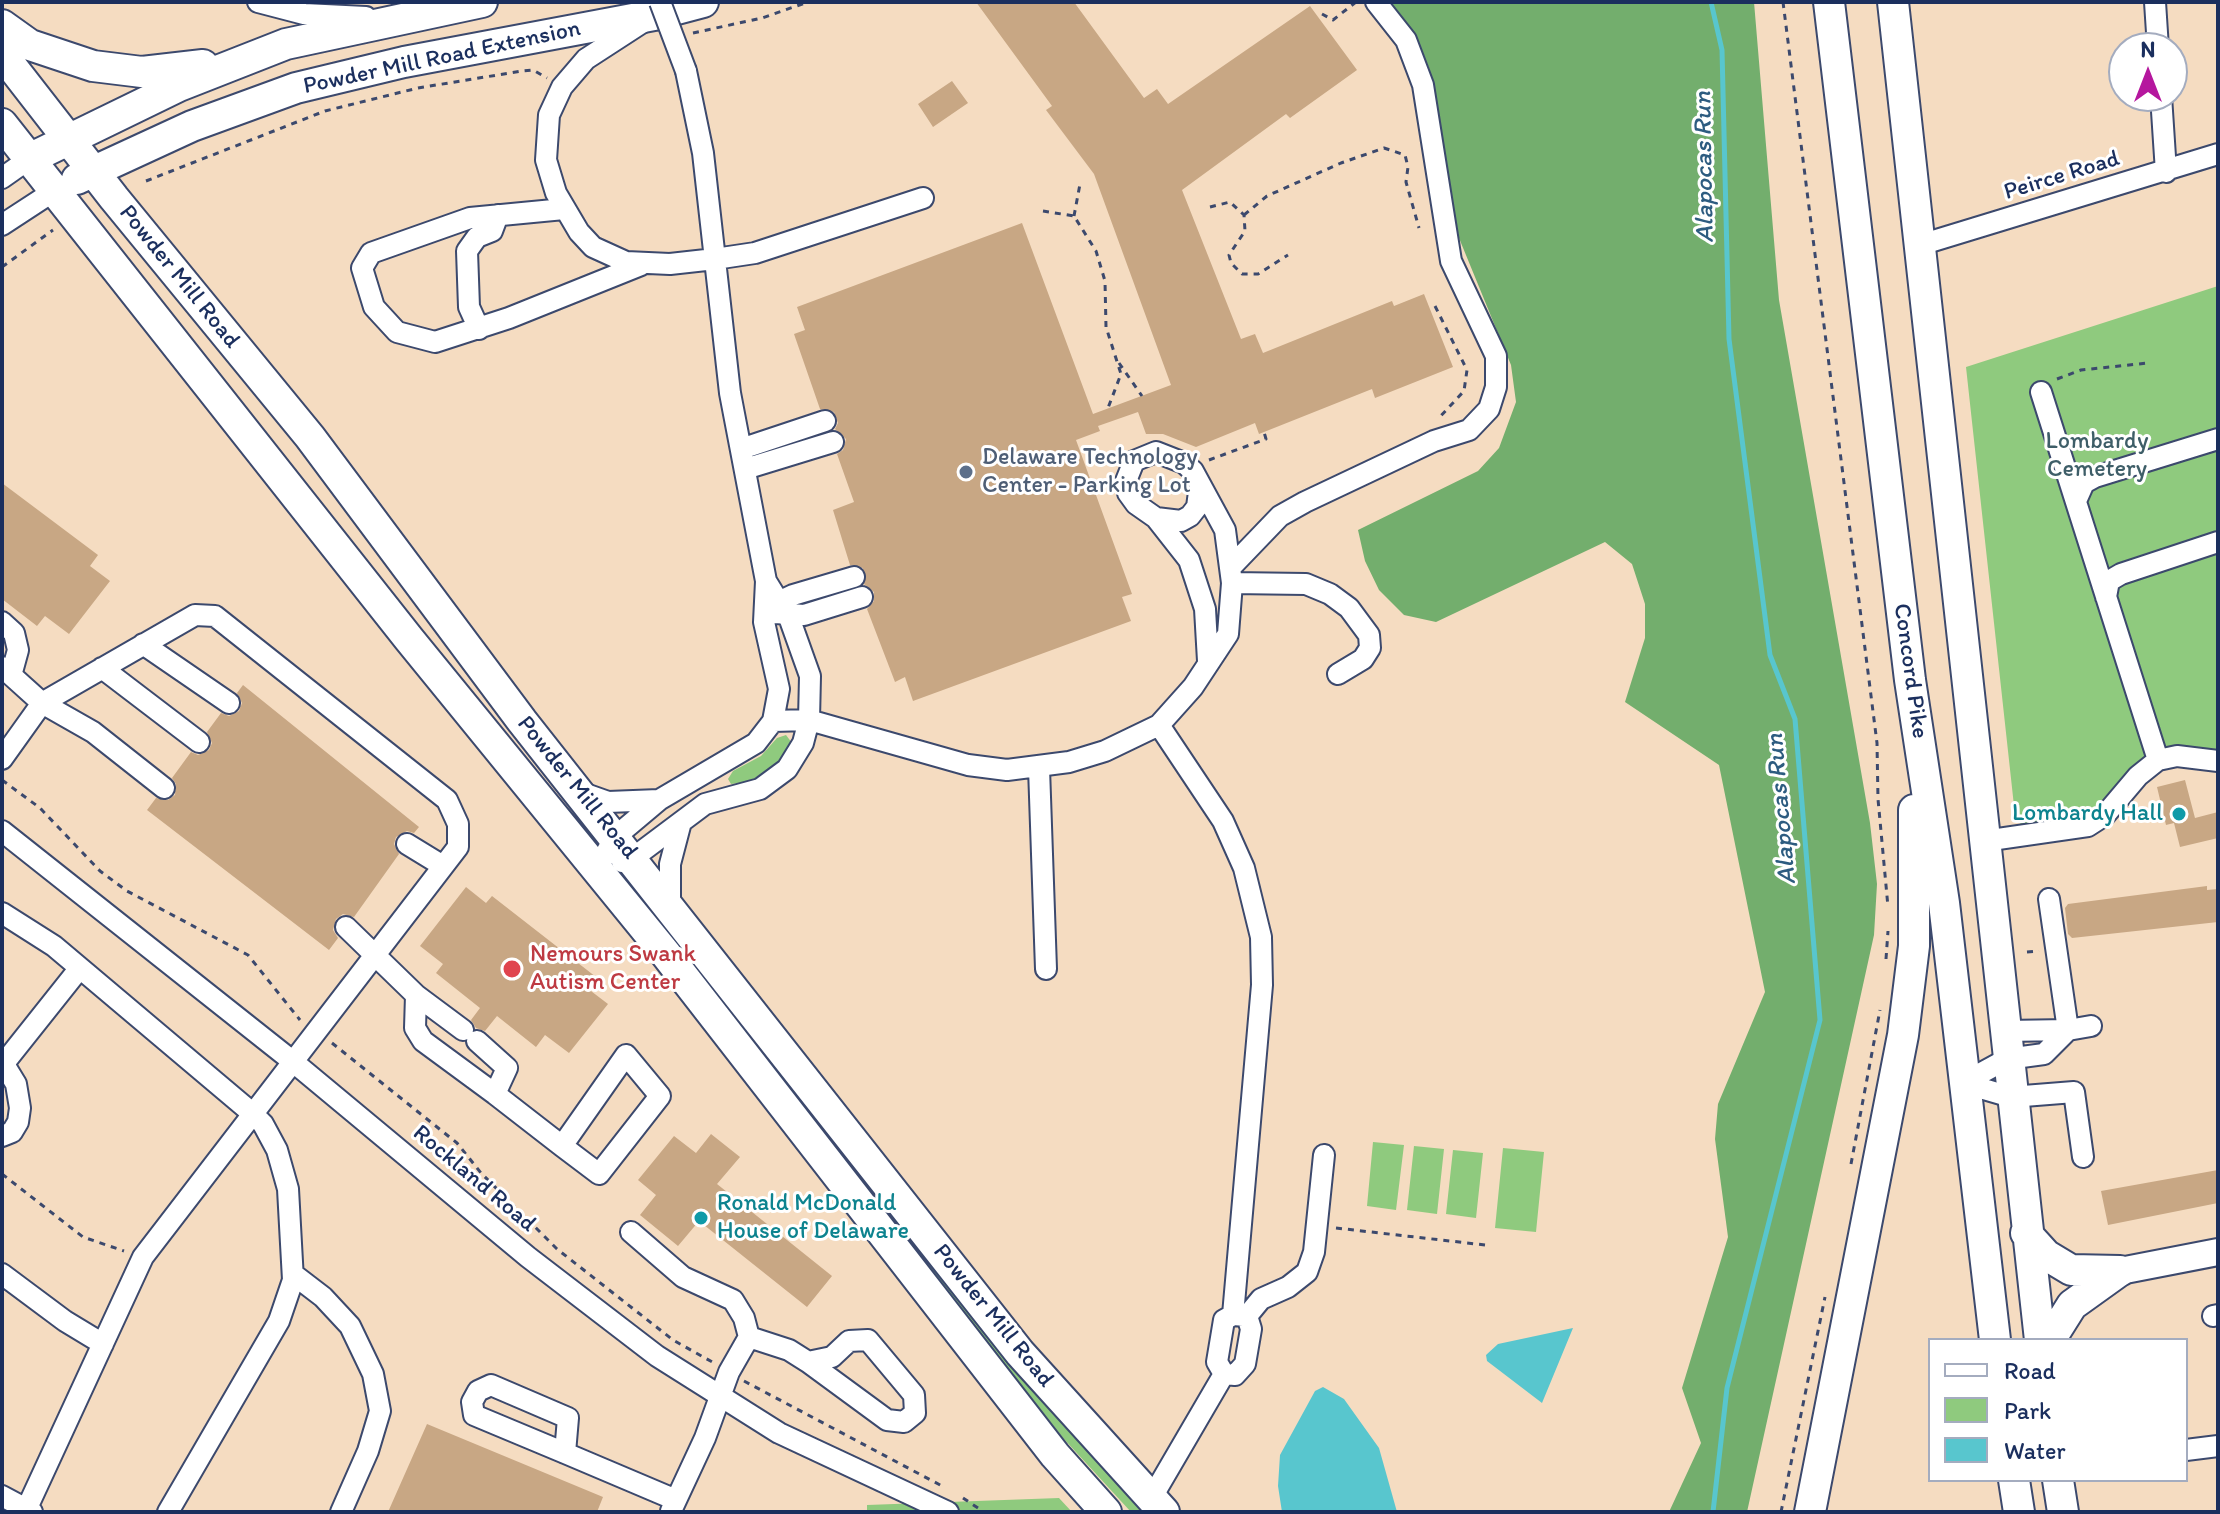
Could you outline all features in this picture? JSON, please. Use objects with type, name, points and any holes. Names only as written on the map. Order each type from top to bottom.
[{"type":"highway","name":"Powder Mill Road Extension","points":[[29,159],[179,86],[286,44],[482,2]]},
{"type":"highway","name":"Powder Mill Road Extension","points":[[54,191],[192,126],[296,88],[404,62],[703,2]]},
{"type":"highway","name":"Concord Pike","points":[[1829,2],[1910,680],[1944,903],[1995,1338]]},
{"type":"highway","points":[[1893,2],[2040,1338]]},
{"type":"highway","points":[[2,25],[50,54],[93,66],[142,72],[203,65],[286,44]]},
{"type":"highway","name":"Powder Mill Road","points":[[2,54],[310,437],[577,791],[1020,1353],[1158,1505]]},
{"type":"highway","name":"Powder Mill Road","points":[[2,124],[409,639],[597,869],[1055,1455],[1106,1512]]},
{"type":"highway","points":[[1810,1512],[1903,1035],[1914,946],[1917,894],[1910,680]]},
{"type":"highway","points":[[2026,1233],[2046,1255],[2071,1270],[2120,1271]]},
{"type":"highway","points":[[2051,1338],[2080,1296],[2120,1271]]},
{"type":"highway","points":[[2014,1482],[2019,1512]]},
{"type":"highway","points":[[2058,1482],[2063,1512]]},
{"type":"main road","points":[[2120,1271],[2218,1252]]},
{"type":"street","points":[[258,2],[304,14],[402,17]]},
{"type":"street","points":[[1231,575],[1280,516],[1434,441],[1469,430],[1489,409],[1496,387],[1496,356],[1451,261],[1423,85],[1406,40],[1376,2]]},
{"type":"street","points":[[2155,2],[2157,32]]},
{"type":"street","points":[[597,869],[624,848],[681,822],[705,804],[760,789],[787,769],[803,743],[809,720],[810,676],[802,645],[776,608],[766,581],[730,393],[715,259],[703,153],[686,71],[657,9],[586,59],[562,87],[549,115],[546,160],[564,209],[593,247],[609,257],[645,264],[715,259],[755,253],[923,198]]},
{"type":"street","points":[[2162,112],[2166,172]]},
{"type":"street","name":"Peirce Road","points":[[1920,245],[2218,154]]},
{"type":"street","points":[[2,178],[29,159]]},
{"type":"street","points":[[2,225],[54,191]]},
{"type":"street","points":[[564,209],[470,218],[371,253],[362,268],[374,307],[397,332],[435,342],[479,329],[645,264]]},
{"type":"street","points":[[479,329],[469,307],[467,251],[477,237],[492,231],[498,215]]},
{"type":"street","points":[[2041,392],[2158,760]]},
{"type":"street","points":[[741,449],[825,421]]},
{"type":"street","points":[[2076,501],[2084,483],[2095,477],[2218,439]]},
{"type":"street","points":[[745,469],[833,442]]},
{"type":"street","points":[[773,721],[809,720],[968,765],[1007,770],[1039,768],[1105,751],[1159,725],[1193,687],[1228,634],[1231,575],[1225,530],[1193,471],[1156,452],[1134,461],[1126,481],[1128,493],[1136,504],[1156,518],[1180,546],[1198,581],[1205,609],[1208,661]]},
{"type":"street","points":[[1156,518],[1181,521],[1190,516],[1197,507],[1200,484]]},
{"type":"street","points":[[2106,597],[2109,581],[2121,574],[2218,542]]},
{"type":"street","points":[[1231,575],[1306,584],[1330,594],[1349,608],[1369,635],[1370,648],[1363,659],[1338,674]]},
{"type":"street","points":[[776,608],[854,577]]},
{"type":"street","points":[[776,608],[804,615],[862,597]]},
{"type":"street","points":[[624,848],[659,800],[756,743],[773,721],[779,689],[769,653],[776,608]]},
{"type":"street","points":[[2,759],[42,703],[195,615],[215,616],[447,800],[458,824],[458,847],[291,1060],[143,1257],[29,1510],[2,1496]]},
{"type":"street","points":[[2,622],[14,633],[18,650],[7,670],[42,703],[93,732],[164,788]]},
{"type":"street","points":[[143,644],[229,703]]},
{"type":"street","points":[[102,668],[199,742]]},
{"type":"street","points":[[1159,725],[1223,821],[1244,868],[1261,937],[1262,985],[1240,1315],[1251,1329],[1245,1364],[1235,1375],[1224,1374]]},
{"type":"street","points":[[1984,841],[2088,826],[2105,815],[2138,776],[2158,760],[2177,756],[2218,761]]},
{"type":"street","points":[[1039,768],[1046,969]]},
{"type":"street","points":[[577,791],[608,802],[659,800]]},
{"type":"street","points":[[670,907],[670,864],[681,822]]},
{"type":"street","name":"Rockland Road","points":[[2,831],[291,1060],[528,1257],[657,1356],[779,1433],[948,1512]]},
{"type":"street","points":[[407,844],[443,866]]},
{"type":"street","points":[[2049,899],[2068,1030]]},
{"type":"street","points":[[2,913],[54,946],[252,1113],[263,1124],[277,1150],[288,1189],[293,1274],[279,1321],[168,1512]]},
{"type":"street","points":[[346,927],[416,995],[507,1068],[495,1094]]},
{"type":"street","points":[[2,1136],[12,1132],[18,1122],[20,1108],[16,1084],[4,1062],[79,969]]},
{"type":"street","points":[[416,995],[415,1028],[423,1041],[599,1174],[660,1096],[626,1055],[562,1146]]},
{"type":"street","points":[[1963,1083],[2006,1045],[2044,1054],[2068,1030],[2091,1026]]},
{"type":"street","points":[[1963,1083],[2011,1097],[2074,1092],[2083,1157]]},
{"type":"street","points":[[1224,1374],[1217,1362],[1224,1320],[1240,1315],[1307,1272],[1314,1252],[1324,1155]]},
{"type":"street","points":[[565,1453],[568,1418],[491,1385],[478,1391],[472,1402],[474,1415],[565,1453],[673,1506],[705,1438],[729,1372],[749,1337],[744,1318],[733,1300],[683,1277],[631,1232]]},
{"type":"street","points":[[2,1274],[65,1321],[103,1344]]},
{"type":"street","points":[[293,1274],[323,1297],[350,1326],[373,1374],[380,1411],[368,1451],[341,1512]]},
{"type":"street","points":[[749,1337],[789,1350],[887,1420],[904,1422],[915,1413],[914,1395],[868,1340],[849,1341],[832,1357],[808,1362]]},
{"type":"street","points":[[1158,1505],[1224,1374]]},
{"type":"street","points":[[2188,1450],[2218,1446]]},
{"type":"path","points":[[1322,14],[1333,20],[1356,2]]},
{"type":"path","points":[[1783,2],[1877,743],[1878,799],[1888,912]]},
{"type":"path","points":[[146,181],[325,111],[418,88],[533,70],[562,87]]},
{"type":"path","points":[[1244,215],[1267,196],[1341,163],[1384,148],[1405,155],[1408,167],[1406,182],[1419,228]]},
{"type":"path","points":[[1080,184],[1074,216],[1096,251],[1105,281],[1106,327],[1121,374],[1108,408]]},
{"type":"path","points":[[1210,207],[1230,202],[1244,215],[1245,231],[1229,255],[1237,270],[1252,276],[1288,255]]},
{"type":"path","points":[[1043,211],[1074,216]]},
{"type":"path","points":[[2,267],[53,230]]},
{"type":"path","points":[[1434,441],[1440,415],[1464,391],[1467,381],[1465,359],[1435,306]]},
{"type":"path","points":[[1119,363],[1142,396]]},
{"type":"path","points":[[2041,392],[2060,377],[2081,370],[2148,363]]},
{"type":"path","points":[[1206,462],[1266,439],[1264,432]]},
{"type":"path","points":[[2,780],[40,808],[100,871],[127,891],[248,955],[294,1016],[437,1125],[557,1249],[673,1340],[984,1512]]},
{"type":"path","points":[[1885,973],[1888,927]]},
{"type":"path","points":[[2027,952],[2041,951]]},
{"type":"path","points":[[1850,1170],[1882,1003]]},
{"type":"path","points":[[2,1174],[83,1237],[143,1257]]},
{"type":"path","points":[[1336,1228],[1485,1245]]},
{"type":"path","points":[[1781,1512],[1827,1292]]},
{"type":"green space","points":[[1390,2],[1754,2],[1779,300],[1870,823],[1877,884],[1874,935],[1747,1512],[1669,1512],[1701,1443],[1682,1388],[1728,1237],[1715,1139],[1718,1104],[1765,992],[1719,765],[1625,702],[1645,638],[1645,604],[1632,564],[1605,542],[1436,622],[1404,615],[1379,590],[1365,561],[1358,530],[1478,471],[1499,448],[1516,402],[1511,365],[1459,238],[1429,68],[1414,35]]},
{"type":"green space","name":"Lombardy Cemetery","points":[[2218,286],[2218,753],[2144,760],[2131,769],[2104,806],[2090,816],[2022,826],[2015,815],[1966,367]]},
{"type":"green space","points":[[786,735],[792,743],[777,763],[749,782],[731,784],[728,779],[733,771],[761,756],[777,738]]},
{"type":"green space","points":[[634,885],[1071,1431],[1145,1512],[1131,1512],[1063,1438],[629,886]]},
{"type":"green space","points":[[1373,1142],[1404,1145],[1396,1210],[1367,1206]]},
{"type":"green space","points":[[1414,1146],[1444,1149],[1437,1214],[1407,1210]]},
{"type":"green space","points":[[1503,1148],[1544,1152],[1536,1232],[1495,1228]]},
{"type":"green space","points":[[1453,1150],[1483,1153],[1476,1218],[1446,1214]]},
{"type":"green space","points":[[1059,1498],[1072,1512],[867,1512],[867,1505]]},
{"type":"water","points":[[1573,1328],[1542,1403],[1487,1361],[1486,1355],[1498,1344]]},
{"type":"water","points":[[1323,1387],[1344,1399],[1379,1448],[1397,1512],[1282,1512],[1278,1486],[1280,1455],[1315,1391]]},
{"type":"building","points":[[976,2],[1074,2],[1144,98],[1157,89],[1168,104],[1310,6],[1357,70],[1290,118],[1286,114],[1182,190],[1241,339],[1255,334],[1263,353],[1392,301],[1394,306],[1424,294],[1453,367],[1375,398],[1372,389],[1259,434],[1255,423],[1196,447],[1163,434],[1146,434],[1138,412],[1098,426],[1100,431],[1076,440],[1132,594],[1122,597],[1131,621],[913,701],[905,677],[895,682],[867,609],[874,601],[874,592],[864,584],[863,568],[850,565],[833,510],[854,502],[837,454],[843,450],[846,439],[835,429],[838,423],[834,412],[820,409],[794,334],[805,330],[797,307],[1022,223],[1093,414],[1171,385],[1094,174],[1046,110],[1052,106]]},
{"type":"building","points":[[952,81],[968,103],[933,127],[918,104]]},
{"type":"building","points":[[2,483],[98,555],[90,566],[110,581],[69,634],[45,616],[37,626],[2,599]]},
{"type":"building","points":[[243,685],[419,827],[414,833],[407,831],[396,837],[394,844],[399,854],[354,917],[343,914],[336,919],[333,930],[338,938],[329,950],[147,810],[156,798],[168,800],[175,795],[176,784],[172,778],[191,752],[198,755],[209,750],[212,743],[207,732],[221,713],[229,716],[239,711],[242,703],[237,693]]},
{"type":"building","name":"Lombardy Hall","points":[[2185,780],[2195,818],[2218,812],[2218,838],[2180,847],[2174,823],[2166,825],[2157,787]]},
{"type":"building","points":[[2207,886],[2207,890],[2218,889],[2218,922],[2072,938],[2068,934],[2065,908],[2068,904]]},
{"type":"building","name":"Nemours Swank Autism Center","points":[[466,887],[486,903],[492,896],[596,977],[587,988],[608,1004],[569,1053],[545,1035],[536,1047],[497,1016],[485,1031],[476,1028],[471,1020],[480,1008],[436,973],[443,964],[420,946]]},
{"type":"building","name":"Ronald McDonald House of Delaware","points":[[711,1134],[740,1157],[717,1184],[832,1276],[807,1307],[699,1221],[678,1246],[640,1215],[656,1195],[638,1180],[674,1136],[696,1153]]},
{"type":"building","points":[[2218,1170],[2218,1203],[2108,1225],[2101,1191]]},
{"type":"building","points":[[427,1424],[603,1497],[597,1512],[388,1512]]},
{"type":"waterway","name":"Alapocas Run","points":[[1711,2],[1722,50],[1729,339],[1770,655],[1795,719],[1820,1020],[1727,1388],[1713,1512]]},
{"type":"place","name":"Delaware Technology Center - Parking Lot","points":[[966,472]]},
{"type":"place","name":"Lombardy Hall","points":[[2179,814]]},
{"type":"place","name":"Nemours Swank Autism Center","points":[[512,969]]},
{"type":"place","name":"Ronald McDonald House of Delaware","points":[[701,1218]]}]
